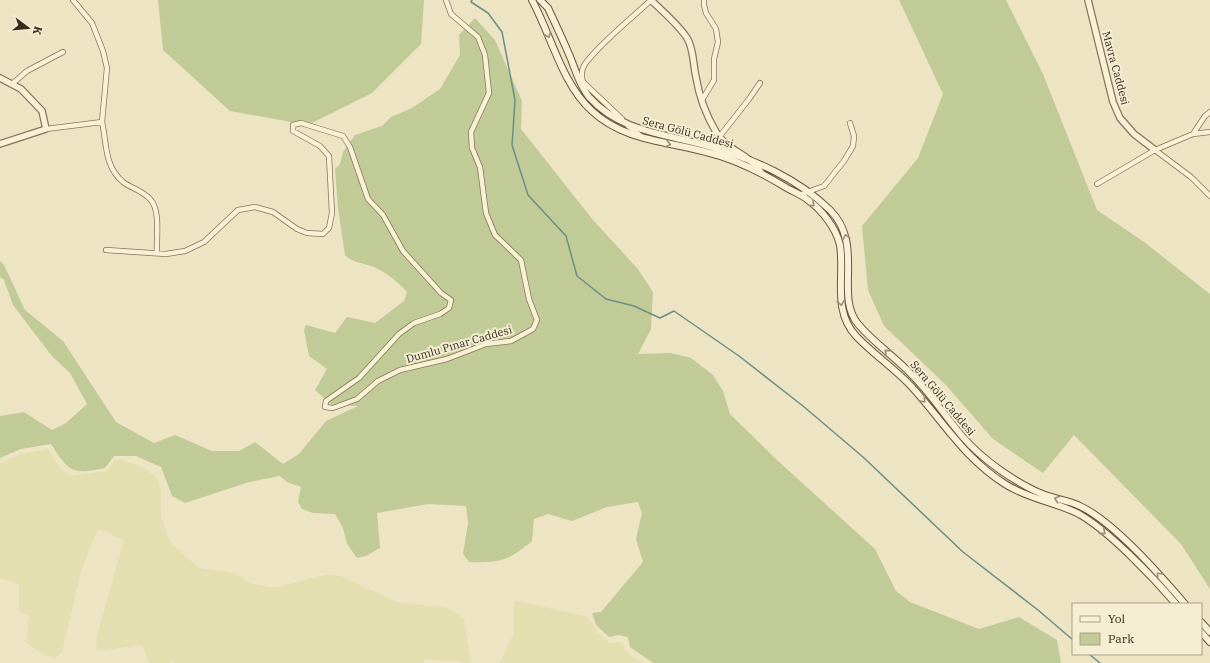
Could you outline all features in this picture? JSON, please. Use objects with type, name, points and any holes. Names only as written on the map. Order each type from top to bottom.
[{"type":"main road","name":"Sera Gölü Caddesi","points":[[532,0],[559,62],[574,88],[592,111],[618,129],[644,139],[706,152],[741,163],[761,172],[807,199],[823,214],[834,230],[840,244],[840,293],[844,320],[854,334],[909,384],[967,454],[1005,484],[1021,493],[1069,510],[1090,521],[1122,550],[1175,603]]},
{"type":"main road","name":"Sera Gölü Caddesi","points":[[540,0],[548,8],[578,79],[587,94],[601,109],[628,125],[650,133],[711,147],[769,168],[807,192],[832,212],[844,230],[848,246],[849,307],[856,322],[873,340],[913,376],[962,437],[978,453],[1018,482],[1042,494],[1079,506],[1095,514],[1110,525],[1184,603]]},
{"type":"main road","points":[[1202,623],[1210,632]]},
{"type":"main road","points":[[1202,633],[1210,642]]},
{"type":"street","points":[[73,0],[92,23],[103,51],[107,68],[102,122],[104,144],[112,169],[123,182],[150,199],[157,216],[157,253]]},
{"type":"street","name":"Dumlu Pınar Caddesi","points":[[106,250],[166,254],[185,251],[204,242],[238,210],[255,207],[273,212],[297,229],[307,233],[323,234],[329,228],[332,213],[329,156],[320,146],[293,131],[293,125],[301,123],[343,136],[350,147],[368,199],[383,215],[403,251],[441,293],[451,300],[449,308],[440,314],[414,323],[399,334],[359,378],[326,401],[324,407],[332,408],[357,399],[378,382],[400,370],[446,359],[486,344],[511,341],[533,329],[537,320],[529,299],[521,260],[495,234],[486,214],[480,167],[472,148],[471,132],[489,93],[485,55],[478,37],[451,14],[446,0]]},
{"type":"street","points":[[644,139],[583,82],[581,76],[585,64],[651,0],[687,38],[692,53],[702,100],[720,136],[727,145],[753,161],[761,172]]},
{"type":"street","points":[[702,100],[714,80],[714,59],[718,42],[716,29],[706,13],[704,0]]},
{"type":"street","name":"Mavra Caddesi","points":[[1088,0],[1113,102],[1120,118],[1134,134],[1191,177],[1210,196]]},
{"type":"street","points":[[12,84],[27,71],[63,52]]},
{"type":"street","points":[[0,78],[21,89],[42,112],[46,129]]},
{"type":"street","points":[[720,136],[760,83]]},
{"type":"street","points":[[1193,134],[1205,116],[1210,112]]},
{"type":"street","points":[[0,144],[46,129],[102,122]]},
{"type":"street","points":[[799,195],[824,186],[844,161],[853,146],[854,136],[850,123]]},
{"type":"street","points":[[1097,184],[1155,150],[1193,134],[1210,132]]},
{"type":"shaded area","points":[[48,449],[59,466],[70,476],[108,471],[115,460],[121,460],[145,468],[157,478],[161,491],[161,517],[170,542],[199,568],[235,573],[249,583],[275,588],[325,575],[341,576],[397,602],[446,608],[458,613],[464,620],[471,663],[424,659],[424,663],[174,663],[173,661],[170,663],[149,663],[142,645],[97,651],[96,640],[124,540],[98,529],[82,568],[62,652],[55,658],[45,655],[26,643],[29,615],[19,612],[19,584],[0,578],[0,463],[21,454]]},
{"type":"shaded area","points":[[514,600],[587,617],[599,634],[610,643],[622,642],[627,653],[643,663],[500,663],[514,633]]},
{"type":"green space","points":[[158,0],[424,0],[421,44],[372,93],[308,125],[230,111],[163,50]]},
{"type":"green space","points":[[899,0],[1006,0],[1043,74],[1097,210],[1144,242],[1210,294],[1210,589],[1181,544],[1074,435],[1043,473],[993,439],[945,384],[884,326],[868,290],[862,226],[918,158],[943,94]]},
{"type":"green space","points":[[475,18],[495,40],[522,101],[521,129],[593,220],[638,269],[653,292],[651,329],[638,354],[671,353],[691,358],[713,375],[723,391],[730,414],[777,460],[875,549],[896,591],[910,602],[979,629],[1019,617],[1057,640],[1061,663],[653,663],[630,647],[628,637],[619,635],[609,637],[596,625],[592,613],[601,612],[643,562],[636,539],[642,513],[638,502],[607,507],[572,521],[548,514],[534,519],[532,541],[510,557],[489,562],[469,562],[463,554],[468,523],[466,506],[428,504],[377,513],[380,548],[366,556],[357,558],[347,544],[343,528],[335,514],[313,513],[302,509],[298,502],[301,487],[287,482],[280,476],[249,482],[185,503],[172,496],[161,467],[136,456],[114,456],[105,468],[85,471],[78,471],[67,466],[51,444],[21,449],[0,458],[0,416],[24,412],[52,430],[66,423],[87,404],[70,373],[51,355],[13,305],[4,280],[0,277],[0,261],[4,265],[25,310],[63,341],[116,422],[154,443],[175,435],[212,451],[239,451],[255,442],[283,464],[299,454],[326,421],[358,406],[332,405],[315,390],[327,369],[309,356],[304,330],[306,325],[335,333],[347,317],[375,323],[404,301],[407,292],[396,281],[383,272],[374,267],[348,258],[345,255],[338,208],[335,169],[340,164],[343,152],[355,135],[382,126],[391,117],[412,108],[440,89],[460,55],[459,35]]},
{"type":"waterway","points":[[472,0],[471,2],[488,13],[502,32],[515,100],[512,145],[528,195],[566,236],[577,276],[606,299],[634,306],[660,318],[674,311],[739,356],[803,406],[863,457],[963,552],[1038,610],[1072,639]]},
{"type":"waterway","points":[[1090,655],[1100,663]]}]
